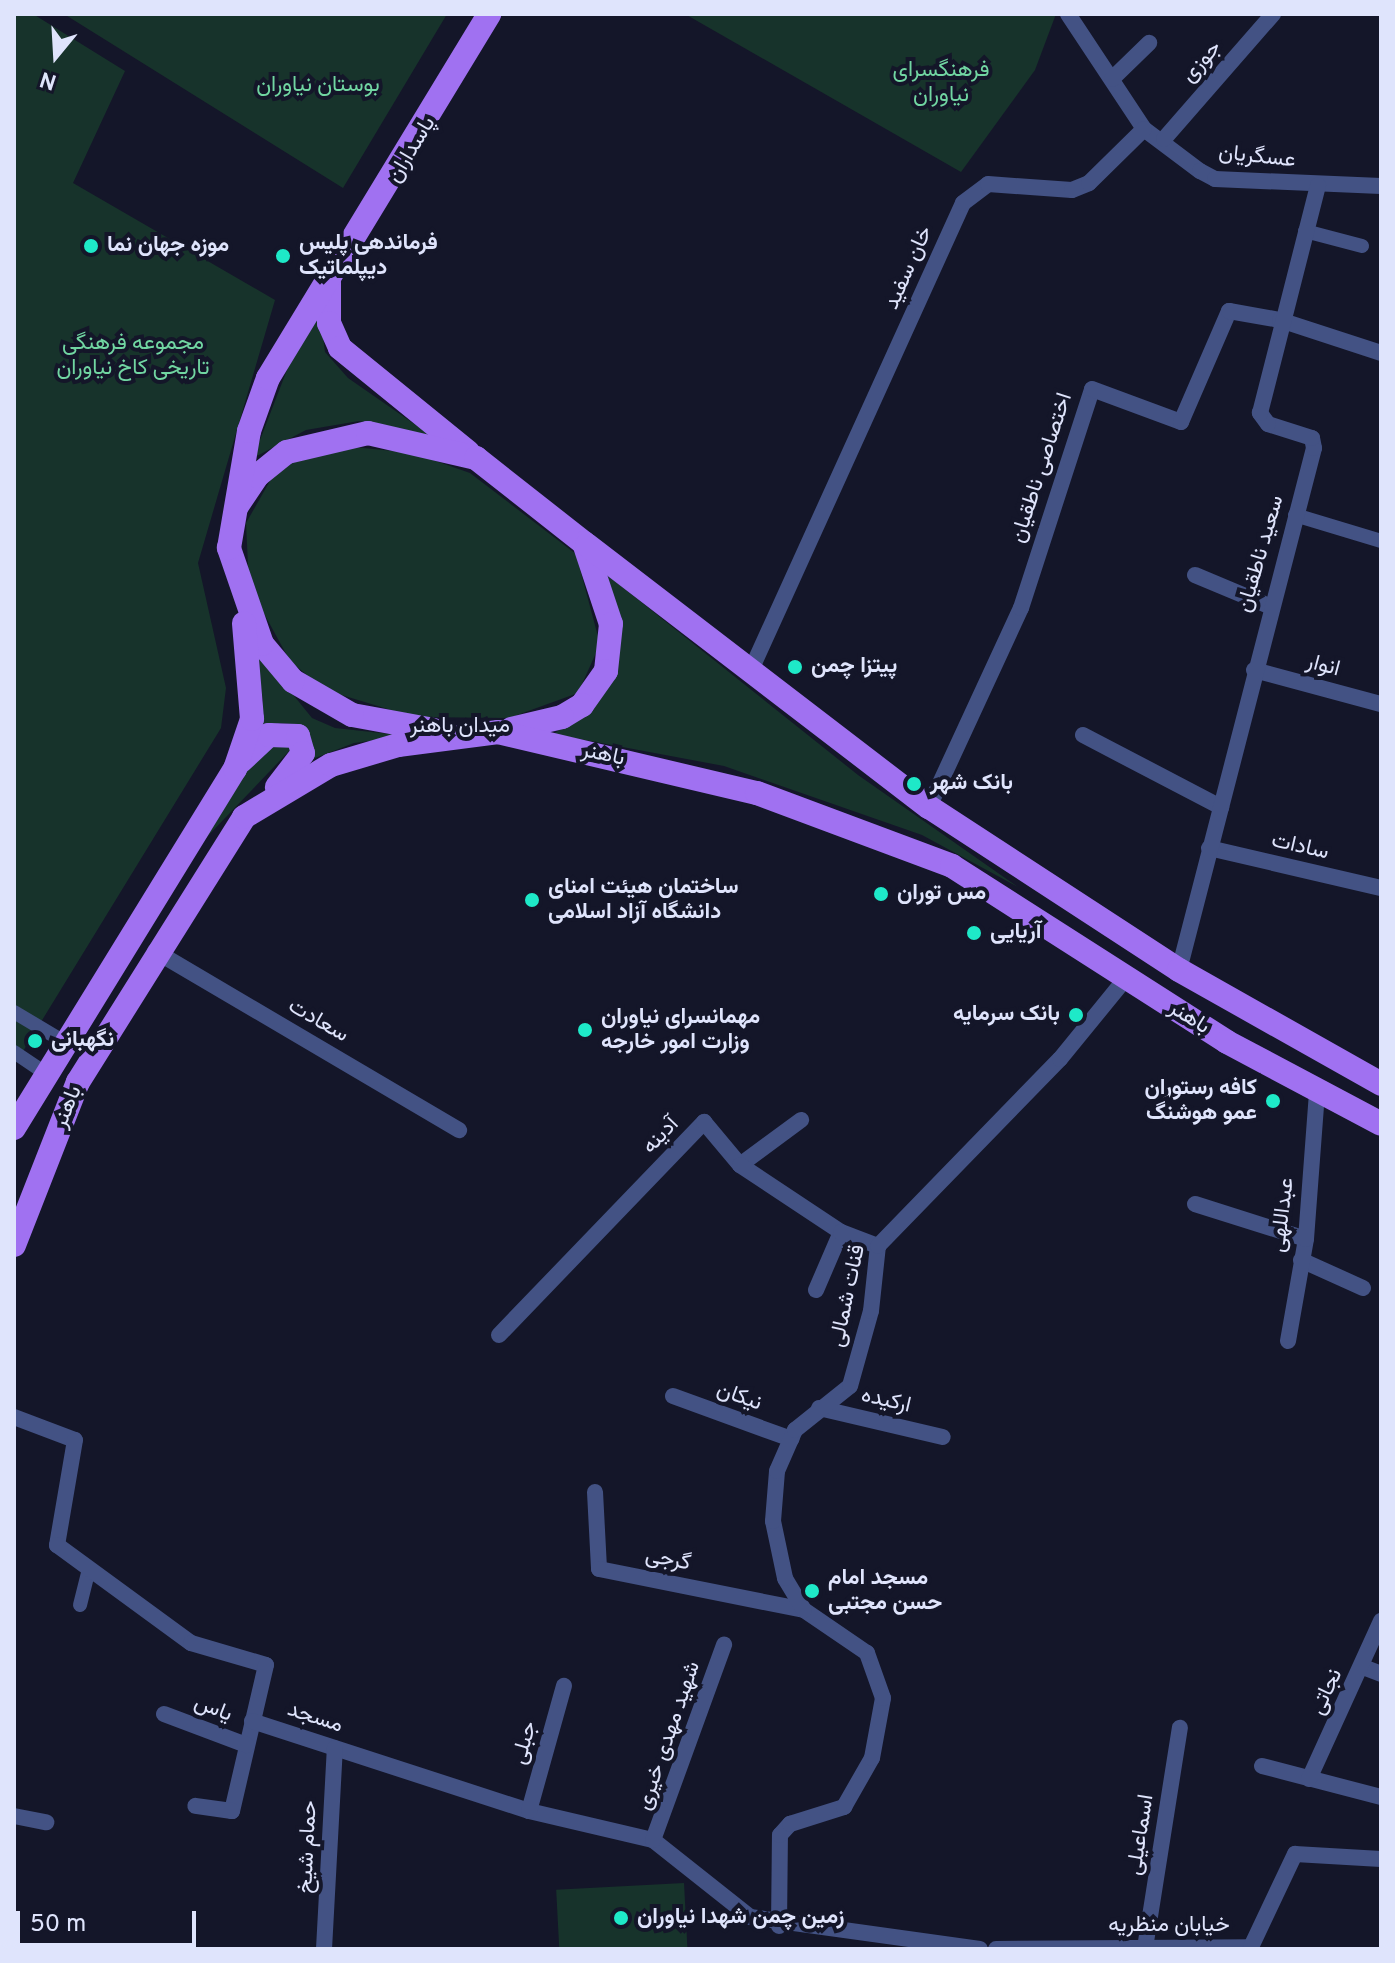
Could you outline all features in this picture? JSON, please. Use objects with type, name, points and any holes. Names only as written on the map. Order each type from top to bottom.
[{"type":"main road","name":"پاسداران","points":[[237,506],[249,431],[268,378],[329,283],[489,14]]},
{"type":"main road","points":[[329,283],[329,323],[340,348],[476,458]]},
{"type":"main road","name":"میدان باهنر","points":[[335,435],[406,439],[476,458],[584,543],[611,624],[606,671],[582,705],[562,717],[498,732],[403,728],[333,708],[276,664],[240,597],[229,548],[237,506],[257,476],[287,452],[335,435]]},
{"type":"main road","name":"باهنر","points":[[584,543],[929,807],[1179,970],[1381,1084]]},
{"type":"main road","name":"باهنر","points":[[14,1128],[235,769],[252,719],[240,597]]},
{"type":"main road","name":"باهنر","points":[[14,1245],[78,1082],[155,951],[227,839],[266,798],[331,765],[398,745],[498,732],[675,770],[854,826],[952,866],[1126,978],[1317,1094],[1381,1124]]},
{"type":"main road","points":[[235,769],[269,735],[298,736],[303,753],[266,798]]},
{"type":"street","points":[[1068,14],[1144,129]]},
{"type":"street","name":"جوزی","points":[[1164,139],[1273,14]]},
{"type":"street","points":[[1112,79],[1149,43]]},
{"type":"street","name":"عسگریان","points":[[1144,129],[1164,139],[1215,179],[1381,186]]},
{"type":"street","name":"خان سفید","points":[[751,670],[963,203],[988,184],[1080,186],[1144,129]]},
{"type":"street","name":"سعید ناطقیان","points":[[1179,970],[1312,438],[1268,424],[1260,413],[1280,320],[1318,185]]},
{"type":"street","name":"اختصاصی ناطقیان","points":[[929,807],[1021,608],[1088,394],[1099,390],[1181,422],[1229,311],[1280,320]]},
{"type":"street","points":[[1280,320],[1381,353]]},
{"type":"street","points":[[1195,575],[1269,606]]},
{"type":"street","name":"انوار","points":[[1254,670],[1381,704]]},
{"type":"street","points":[[1083,735],[1221,807]]},
{"type":"street","name":"سادات","points":[[1209,848],[1381,888]]},
{"type":"street","name":"سعادت","points":[[155,951],[459,1130]]},
{"type":"street","name":"قنات شمالى","points":[[779,1926],[780,1835],[790,1824],[831,1817],[852,1796],[872,1758],[883,1698],[867,1653],[804,1610],[785,1578],[773,1521],[777,1471],[791,1439],[819,1408],[850,1386],[871,1311],[878,1246],[950,1164],[1060,1059],[1126,978]]},
{"type":"street","name":"عبداللهی","points":[[1288,1341],[1306,1239],[1317,1094]]},
{"type":"street","points":[[740,1165],[801,1120]]},
{"type":"street","name":"آدینه","points":[[499,1335],[704,1122],[740,1165],[841,1232],[878,1246]]},
{"type":"street","points":[[1195,1204],[1306,1239]]},
{"type":"street","points":[[816,1290],[841,1232]]},
{"type":"street","points":[[1301,1260],[1363,1288]]},
{"type":"street","name":"نیکان","points":[[673,1396],[791,1439]]},
{"type":"street","name":"ارکیده","points":[[819,1408],[943,1437]]},
{"type":"street","name":"مسجد","points":[[14,1417],[75,1440],[57,1545],[191,1643],[266,1665],[252,1721],[529,1811],[653,1840]]},
{"type":"street","name":"گرجی","points":[[595,1492],[599,1569],[804,1610]]},
{"type":"street","name":"نجاتی","points":[[1309,1779],[1363,1667],[1381,1621]]},
{"type":"street","name":"شهید مهدی خیری","points":[[653,1840],[724,1645]]},
{"type":"street","points":[[1363,1667],[1381,1674]]},
{"type":"street","name":"جبلی","points":[[529,1811],[564,1686]]},
{"type":"street","name":"یاس","points":[[164,1714],[246,1745]]},
{"type":"street","name":"یاس","points":[[195,1806],[232,1811],[252,1721]]},
{"type":"street","name":"اسماعیلی","points":[[1145,1948],[1180,1728]]},
{"type":"street","name":"حمام شیخ","points":[[324,1949],[335,1748]]},
{"type":"street","points":[[1262,1766],[1381,1797]]},
{"type":"street","points":[[14,1816],[46,1822]]},
{"type":"street","points":[[653,1840],[750,1917],[779,1926],[980,1949]]},
{"type":"street","name":"خیابان منظریه","points":[[996,1949],[1251,1948],[1295,1854],[1381,1859]]},
{"type":"lane","points":[[1305,231],[1362,246]]},
{"type":"lane","points":[[1295,515],[1381,541]]},
{"type":"lane","points":[[14,1012],[66,1043]]},
{"type":"lane","points":[[14,1052],[47,1074]]},
{"type":"lane","points":[[80,1605],[89,1569]]},
{"type":"green space","name":"مجموعه فرهنگی تاریخی کاخ نیاوران","points":[[14,14],[33,14],[125,71],[73,183],[275,300],[198,563],[226,688],[221,728],[14,1066]]},
{"type":"green space","name":"بوستان نیاوران","points":[[64,14],[447,14],[343,188]]},
{"type":"green space","name":"فرهنگسرای نیاوران","points":[[685,14],[1056,14],[1035,70],[961,172]]},
{"type":"green space","points":[[317,292],[325,352],[348,378],[433,437],[359,421],[306,430],[253,458]]},
{"type":"green space","points":[[344,446],[413,453],[470,473],[576,554],[600,644],[578,693],[509,718],[414,717],[325,690],[290,661],[249,586],[246,523],[271,479],[291,463]]},
{"type":"green space","points":[[606,574],[858,775],[1018,887],[922,835],[724,766],[553,734],[584,715],[622,632]]},
{"type":"green space","points":[[256,649],[312,718],[335,728],[408,736],[354,743],[310,760],[294,724],[280,723],[254,737],[263,701]]},
{"type":"green space","points":[[260,747],[293,747],[204,840],[208,826]]},
{"type":"green space","name":"زمین چمن شهدا نیاوران","points":[[684,1883],[687,1949],[559,1949],[556,1890]]},
{"type":"place","name":"موزه جهان نما","points":[[91,246]]},
{"type":"place","name":"فرماندهی پلیس دیپلماتیک","points":[[283,256]]},
{"type":"place","name":"پیتزا چمن","points":[[795,667]]},
{"type":"place","name":"بانک شهر","points":[[914,784]]},
{"type":"place","name":"مس توران","points":[[881,894]]},
{"type":"place","name":"ساختمان هیئت امنای دانشگاه آزاد اسلامی","points":[[532,900]]},
{"type":"place","name":"آریایی","points":[[974,933]]},
{"type":"place","name":"بانک سرمایه","points":[[1076,1015]]},
{"type":"place","name":"مهمانسرای نیاوران وزارت امور خارجه","points":[[585,1030]]},
{"type":"place","name":"نگهبانی","points":[[35,1041]]},
{"type":"place","name":"کافه رستوران عمو هوشنگ","points":[[1273,1101]]},
{"type":"place","name":"مسجد امام حسن مجتبی","points":[[812,1591]]},
{"type":"place","name":"زمین چمن شهدا نیاوران","points":[[621,1918]]}]
